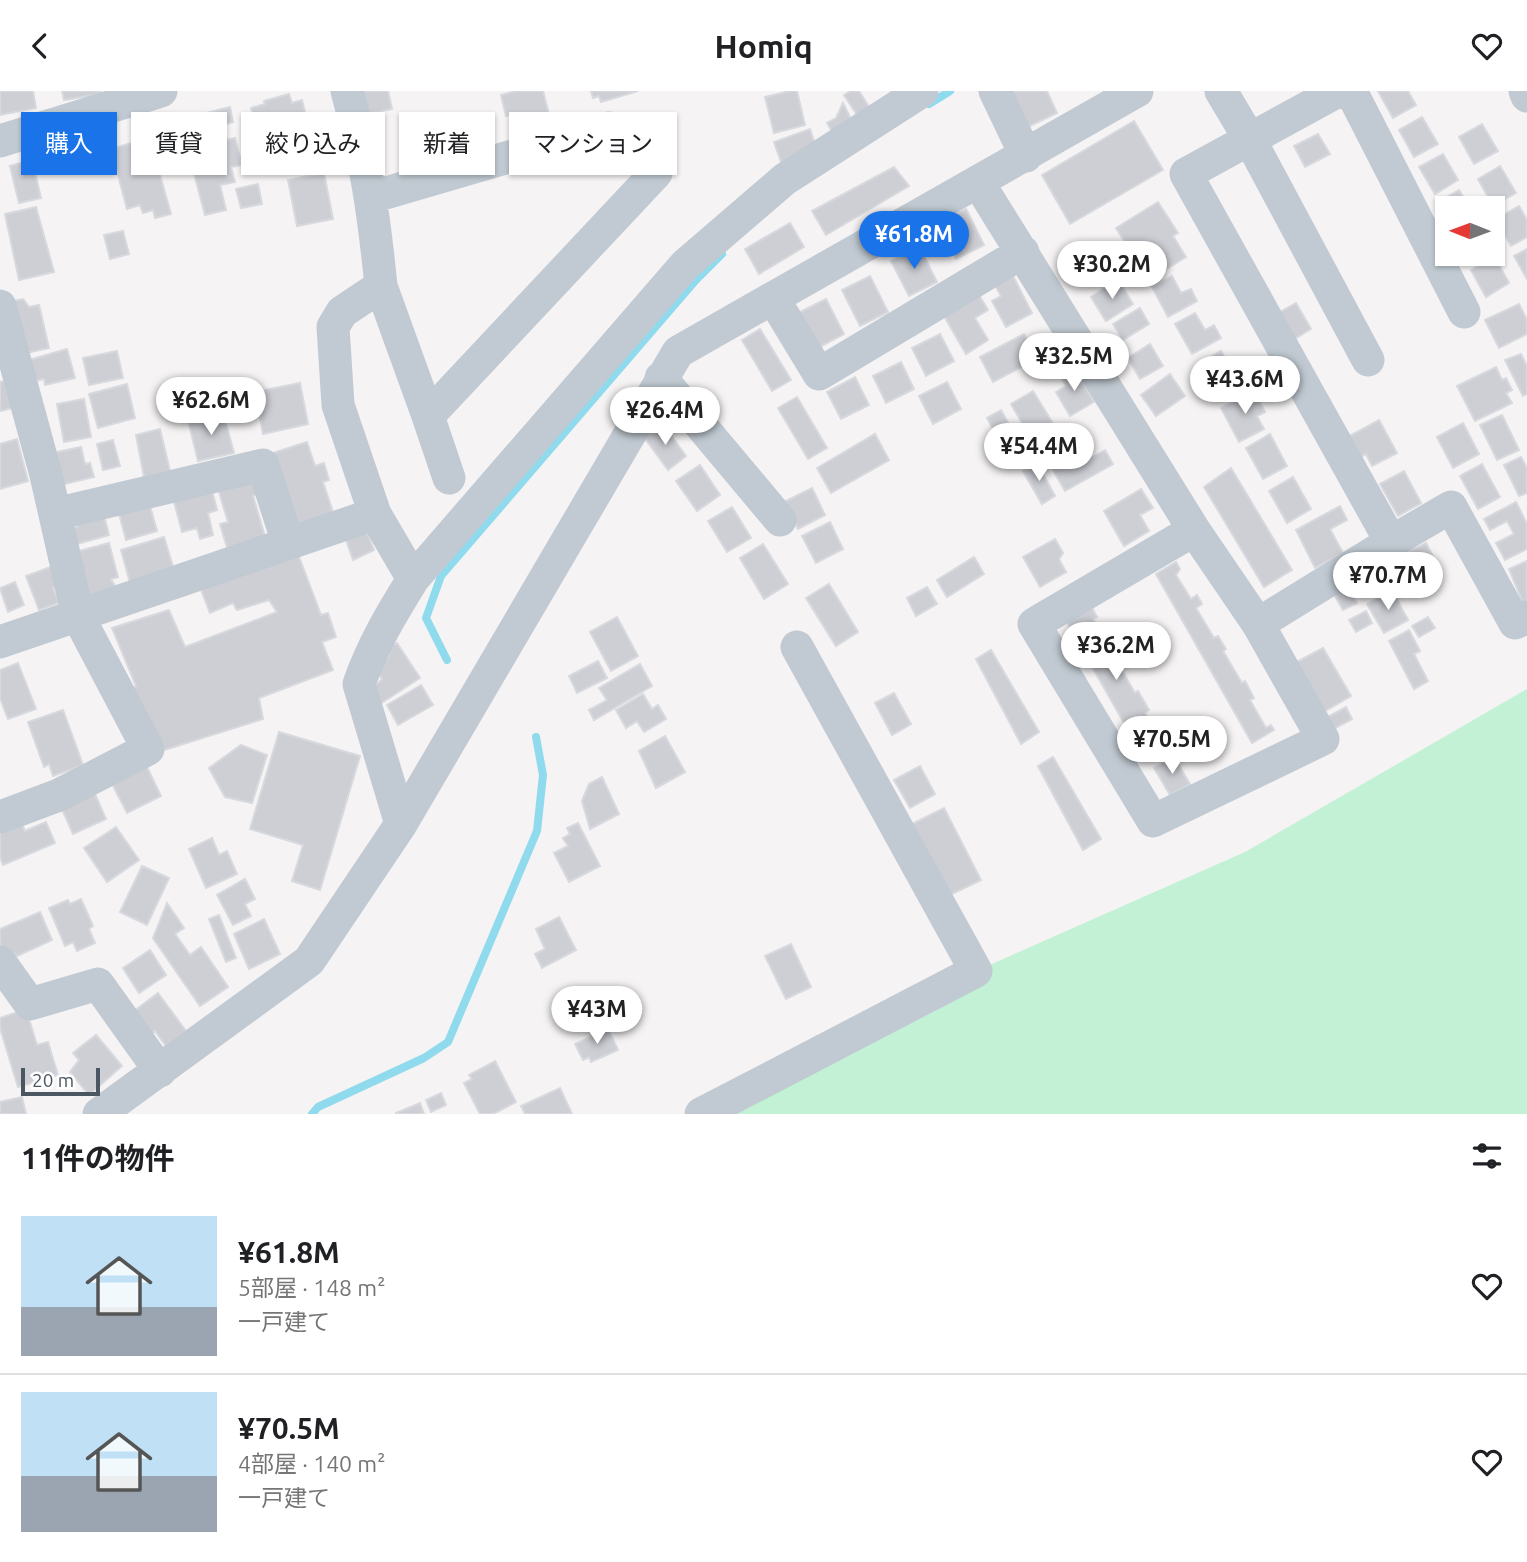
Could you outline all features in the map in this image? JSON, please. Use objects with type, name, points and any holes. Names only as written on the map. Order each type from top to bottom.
[{"type":"street","points":[[347,91],[372,197],[381,286],[449,478]]},
{"type":"street","points":[[401,824],[359,684],[366,663],[389,617],[413,579],[685,265],[785,179],[922,91]]},
{"type":"street","points":[[995,91],[1026,156]]},
{"type":"street","points":[[99,1114],[309,961],[401,824],[678,352],[1137,91]]},
{"type":"street","points":[[1221,91],[1368,360]]},
{"type":"street","points":[[1338,91],[1186,174],[1391,542]]},
{"type":"street","points":[[1351,91],[1464,312]]},
{"type":"street","points":[[1525,91],[1527,96]]},
{"type":"street","points":[[0,141],[148,93]]},
{"type":"street","points":[[372,197],[608,128],[656,173],[428,416]]},
{"type":"street","points":[[978,182],[1194,530],[1258,624],[1323,739],[1153,821],[1034,624],[1194,530]]},
{"type":"street","points":[[773,299],[819,374],[1023,252]]},
{"type":"street","points":[[381,286],[342,312],[333,327],[338,405],[375,513],[413,579]]},
{"type":"street","points":[[0,306],[55,514],[78,616],[148,749],[59,795],[0,817]]},
{"type":"street","points":[[661,378],[780,520]]},
{"type":"street","points":[[55,514],[263,465],[288,544]]},
{"type":"street","points":[[1258,624],[1451,507],[1516,623],[1527,617]]},
{"type":"street","points":[[0,642],[375,513]]},
{"type":"street","points":[[701,1114],[976,971],[797,647]]},
{"type":"street","points":[[0,962],[30,1004],[98,984],[160,1071]]},
{"type":"green space","points":[[1527,689],[1527,1114],[701,1114],[976,971],[1245,852]]},
{"type":"building","points":[[0,91],[33,91],[36,108],[0,115]]},
{"type":"building","points":[[62,91],[101,91],[101,94],[64,100]]},
{"type":"building","points":[[360,91],[388,91],[392,109],[365,112]]},
{"type":"building","points":[[516,91],[543,91],[548,112],[509,112],[506,116],[501,95]]},
{"type":"building","points":[[591,91],[638,91],[601,102],[599,96],[593,98]]},
{"type":"building","points":[[797,91],[805,125],[774,133],[765,97]]},
{"type":"building","points":[[859,91],[873,113],[861,121],[844,95]]},
{"type":"building","points":[[1010,91],[1047,91],[1057,113],[1028,127]]},
{"type":"building","points":[[1378,91],[1408,91],[1416,105],[1393,118]]},
{"type":"building","points":[[289,94],[292,103],[302,100],[305,112],[252,112],[251,108],[265,104],[264,101]]},
{"type":"building","points":[[843,103],[856,129],[836,139],[827,123],[836,118]]},
{"type":"building","points":[[230,107],[233,122],[227,124],[227,112],[211,112]]},
{"type":"building","points":[[1422,117],[1438,144],[1414,157],[1399,130]]},
{"type":"building","points":[[1134,121],[1163,170],[1070,224],[1042,175]]},
{"type":"building","points":[[1482,124],[1498,151],[1474,164],[1459,137]]},
{"type":"building","points":[[810,129],[815,144],[782,165],[774,142]]},
{"type":"building","points":[[1318,134],[1330,154],[1305,167],[1294,146]]},
{"type":"building","points":[[235,138],[241,165],[231,167],[235,182],[220,185],[226,210],[205,215],[194,175],[227,175],[227,140]]},
{"type":"building","points":[[131,143],[131,175],[160,175],[171,214],[155,218],[153,210],[143,213],[140,205],[127,209],[117,172],[117,147]]},
{"type":"building","points":[[1443,154],[1458,180],[1435,194],[1419,167]]},
{"type":"building","points":[[21,163],[21,175],[36,175],[41,198],[19,203],[10,166]]},
{"type":"building","points":[[1500,166],[1516,193],[1505,199],[1505,196],[1487,196],[1478,179]]},
{"type":"building","points":[[894,167],[909,186],[826,235],[812,211]]},
{"type":"building","points":[[324,175],[333,219],[297,226],[288,180]]},
{"type":"building","points":[[258,184],[262,204],[241,208],[236,189]]},
{"type":"building","points":[[1459,190],[1463,196],[1448,196]]},
{"type":"building","points":[[1158,202],[1178,233],[1173,236],[1186,257],[1149,280],[1116,228]]},
{"type":"building","points":[[1519,206],[1527,220],[1527,237],[1511,246],[1505,235],[1505,214]]},
{"type":"building","points":[[36,207],[54,272],[19,280],[5,214]]},
{"type":"building","points":[[966,209],[984,245],[956,259],[938,223]]},
{"type":"building","points":[[790,223],[804,247],[759,274],[745,249]]},
{"type":"building","points":[[123,231],[129,254],[110,259],[104,235]]},
{"type":"building","points":[[919,246],[937,282],[909,296],[891,261]]},
{"type":"building","points":[[1527,249],[1527,279],[1514,256]]},
{"type":"building","points":[[1478,266],[1500,266],[1509,283],[1486,297],[1471,270]]},
{"type":"building","points":[[870,276],[888,312],[860,326],[842,290]]},
{"type":"building","points":[[1013,276],[1032,313],[1006,327],[992,301],[1001,296],[995,285]]},
{"type":"building","points":[[1172,276],[1181,293],[1191,289],[1197,301],[1168,317],[1152,287]]},
{"type":"building","points":[[1118,280],[1133,304],[1106,321],[1091,297]]},
{"type":"building","points":[[979,295],[988,310],[975,318],[988,340],[966,354],[944,316]]},
{"type":"building","points":[[23,299],[29,307],[39,305],[49,348],[26,353],[13,301]]},
{"type":"building","points":[[826,299],[844,334],[816,349],[798,313]]},
{"type":"building","points":[[1296,303],[1311,329],[1288,343],[1273,316]]},
{"type":"building","points":[[1519,304],[1527,320],[1527,334],[1499,348],[1485,320]]},
{"type":"building","points":[[1140,308],[1149,324],[1123,340],[1113,324]]},
{"type":"building","points":[[1195,313],[1205,330],[1214,325],[1221,338],[1192,354],[1175,324]]},
{"type":"building","points":[[760,329],[791,380],[772,391],[742,340]]},
{"type":"building","points":[[940,334],[954,361],[926,376],[912,348]]},
{"type":"building","points":[[1024,334],[1037,359],[993,382],[980,357]]},
{"type":"building","points":[[1150,344],[1163,366],[1140,379],[1128,358]]},
{"type":"building","points":[[67,349],[75,378],[45,385],[44,379],[35,381],[29,360]]},
{"type":"building","points":[[117,351],[123,378],[89,385],[83,358]]},
{"type":"building","points":[[1221,351],[1239,383],[1215,397],[1197,365]]},
{"type":"building","points":[[1521,354],[1527,366],[1527,394],[1523,396],[1505,360]]},
{"type":"building","points":[[901,362],[914,389],[886,403],[873,376]]},
{"type":"building","points":[[1496,367],[1502,380],[1506,378],[1512,390],[1506,393],[1512,403],[1475,421],[1457,386]]},
{"type":"building","points":[[1075,369],[1094,402],[1070,416],[1056,392],[1066,386],[1061,377]]},
{"type":"building","points":[[1170,374],[1185,396],[1156,416],[1141,395]]},
{"type":"building","points":[[855,377],[869,405],[841,419],[827,392]]},
{"type":"building","points":[[4,381],[13,408],[0,411],[0,382]]},
{"type":"building","points":[[947,382],[961,409],[933,424],[919,396]]},
{"type":"building","points":[[300,383],[308,424],[263,434],[255,392]]},
{"type":"building","points":[[127,384],[135,418],[98,428],[89,394]]},
{"type":"building","points":[[1033,391],[1052,422],[1029,435],[1011,404]]},
{"type":"building","points":[[1254,391],[1265,412],[1257,416],[1264,429],[1239,442],[1221,408]]},
{"type":"building","points":[[797,397],[827,448],[808,459],[778,408]]},
{"type":"building","points":[[84,399],[91,437],[64,442],[57,404]]},
{"type":"building","points":[[1001,410],[1019,443],[1005,451],[987,418]]},
{"type":"building","points":[[223,412],[234,453],[198,461],[188,420]]},
{"type":"building","points":[[1502,415],[1519,450],[1497,460],[1480,425]]},
{"type":"building","points":[[1379,420],[1397,453],[1372,466],[1366,454],[1355,460],[1344,439]]},
{"type":"building","points":[[1463,423],[1479,454],[1453,468],[1437,437]]},
{"type":"building","points":[[663,424],[686,456],[668,470],[644,437]]},
{"type":"building","points":[[160,429],[170,471],[144,477],[136,435]]},
{"type":"building","points":[[875,434],[889,460],[831,493],[817,468]]},
{"type":"building","points":[[1270,434],[1287,466],[1263,479],[1246,448]]},
{"type":"building","points":[[17,439],[28,481],[0,489],[0,444]]},
{"type":"building","points":[[113,440],[120,466],[103,470],[97,444]]},
{"type":"building","points":[[307,442],[315,466],[324,463],[329,480],[323,482],[335,518],[297,530],[273,453]]},
{"type":"building","points":[[1070,445],[1081,464],[1105,450],[1113,464],[1065,491],[1046,458]]},
{"type":"building","points":[[81,447],[85,464],[90,463],[94,477],[60,485],[52,453]]},
{"type":"building","points":[[1521,457],[1527,468],[1527,493],[1519,496],[1504,465]]},
{"type":"building","points":[[1037,463],[1055,496],[1042,504],[1023,471]]},
{"type":"building","points":[[1482,464],[1500,497],[1478,509],[1460,476]]},
{"type":"building","points":[[700,465],[720,495],[697,511],[676,481]]},
{"type":"building","points":[[1231,468],[1292,570],[1264,587],[1204,487]]},
{"type":"building","points":[[258,469],[265,492],[253,496],[266,540],[228,551],[220,524],[228,522],[216,482]]},
{"type":"building","points":[[1404,471],[1421,503],[1398,516],[1380,484]]},
{"type":"building","points":[[1293,477],[1311,509],[1287,523],[1269,491]]},
{"type":"building","points":[[812,488],[825,515],[798,529],[784,502]]},
{"type":"building","points":[[1141,489],[1153,508],[1140,515],[1149,531],[1124,546],[1104,511]]},
{"type":"building","points":[[212,490],[217,510],[208,513],[213,535],[200,539],[197,528],[182,532],[172,494]]},
{"type":"building","points":[[149,502],[157,531],[126,540],[118,510]]},
{"type":"building","points":[[1516,502],[1527,524],[1527,549],[1505,560],[1496,543],[1514,534],[1507,521],[1490,530],[1484,519]]},
{"type":"building","points":[[1340,506],[1347,520],[1330,529],[1343,553],[1315,568],[1296,530]]},
{"type":"building","points":[[732,507],[751,538],[727,552],[708,521]]},
{"type":"building","points":[[103,512],[109,535],[70,546],[66,530],[77,527],[74,519]]},
{"type":"building","points":[[830,522],[843,549],[816,563],[802,536]]},
{"type":"building","points":[[366,530],[374,550],[353,560],[345,537]]},
{"type":"building","points":[[164,537],[174,570],[130,583],[121,550]]},
{"type":"building","points":[[1055,539],[1063,553],[1059,559],[1066,572],[1040,587],[1023,557]]},
{"type":"building","points":[[109,543],[118,577],[111,579],[118,591],[80,601],[68,554]]},
{"type":"building","points":[[1426,543],[1439,568],[1433,571],[1440,583],[1420,593],[1400,556]]},
{"type":"building","points":[[763,544],[788,584],[764,599],[740,558]]},
{"type":"building","points":[[298,554],[321,615],[328,613],[336,637],[322,642],[333,670],[259,698],[263,719],[164,750],[129,690],[136,686],[112,628],[169,610],[185,647],[277,612],[269,600],[237,610],[233,603],[210,613],[200,587]]},
{"type":"building","points":[[974,557],[984,574],[947,597],[937,580]]},
{"type":"building","points":[[1527,561],[1527,601],[1523,603],[1509,569]]},
{"type":"building","points":[[1176,562],[1180,569],[1176,575],[1191,599],[1197,595],[1202,604],[1196,608],[1214,638],[1218,636],[1226,649],[1223,651],[1242,683],[1245,681],[1254,698],[1250,700],[1266,728],[1271,725],[1274,730],[1252,743],[1156,574]]},
{"type":"building","points":[[53,566],[60,586],[53,588],[59,603],[39,610],[26,576]]},
{"type":"building","points":[[15,582],[24,605],[8,612],[0,588]]},
{"type":"building","points":[[829,584],[858,632],[836,646],[806,598]]},
{"type":"building","points":[[927,587],[937,604],[916,616],[907,598]]},
{"type":"building","points":[[1348,587],[1357,603],[1343,610],[1334,594]]},
{"type":"building","points":[[1392,590],[1408,620],[1384,633],[1367,604]]},
{"type":"building","points":[[1091,606],[1097,617],[1093,619],[1108,646],[1112,644],[1122,662],[1118,664],[1135,693],[1138,691],[1149,710],[1145,713],[1160,738],[1164,735],[1169,743],[1144,758],[1066,621]]},
{"type":"building","points":[[1366,611],[1372,623],[1356,632],[1349,620]]},
{"type":"building","points":[[617,617],[638,656],[611,671],[590,632]]},
{"type":"building","points":[[1428,617],[1435,628],[1419,637],[1412,626]]},
{"type":"building","points":[[1409,630],[1420,651],[1414,654],[1428,681],[1414,689],[1389,641]]},
{"type":"building","points":[[397,643],[420,678],[380,704],[374,687],[382,679],[375,669],[389,656],[386,648]]},
{"type":"building","points":[[1323,648],[1351,696],[1322,713],[1293,664]]},
{"type":"building","points":[[991,650],[1039,732],[1021,744],[976,659]]},
{"type":"building","points":[[598,661],[607,678],[577,693],[569,676]]},
{"type":"building","points":[[18,663],[36,709],[8,719],[0,698],[0,670]]},
{"type":"building","points":[[640,664],[652,686],[594,720],[589,710],[607,700],[599,688]]},
{"type":"building","points":[[421,685],[433,705],[398,725],[387,705]]},
{"type":"building","points":[[894,693],[911,724],[892,735],[875,703]]},
{"type":"building","points":[[643,694],[652,709],[658,705],[666,719],[644,732],[637,721],[626,728],[616,710]]},
{"type":"building","points":[[1346,707],[1352,719],[1330,731],[1324,719]]},
{"type":"building","points":[[63,710],[83,765],[53,776],[49,764],[44,767],[28,722]]},
{"type":"building","points":[[279,732],[360,756],[320,890],[292,881],[303,845],[250,829]]},
{"type":"building","points":[[665,736],[685,772],[656,788],[639,751]]},
{"type":"building","points":[[241,745],[267,755],[252,803],[225,797],[209,768]]},
{"type":"building","points":[[1053,757],[1101,839],[1083,850],[1038,766]]},
{"type":"building","points":[[1174,757],[1190,784],[1170,795],[1154,768]]},
{"type":"building","points":[[145,763],[161,796],[127,813],[110,780]]},
{"type":"building","points":[[920,766],[935,794],[910,808],[894,780]]},
{"type":"building","points":[[602,777],[619,814],[590,829],[582,801],[589,784]]},
{"type":"building","points":[[94,792],[106,819],[73,834],[61,807]]},
{"type":"building","points":[[944,808],[981,880],[948,896],[912,824]]},
{"type":"building","points":[[21,822],[25,831],[46,822],[55,843],[3,865],[0,857],[0,831]]},
{"type":"building","points":[[578,823],[600,866],[569,882],[554,853],[568,846],[563,838],[570,834],[567,828]]},
{"type":"building","points":[[116,827],[139,860],[107,882],[84,848]]},
{"type":"building","points":[[212,838],[219,855],[227,851],[237,874],[206,888],[189,849]]},
{"type":"building","points":[[142,866],[169,878],[147,925],[120,912]]},
{"type":"building","points":[[245,879],[255,899],[245,904],[251,916],[233,925],[217,895]]},
{"type":"building","points":[[81,899],[93,926],[89,929],[95,943],[77,951],[73,942],[65,946],[49,908],[68,900],[70,904]]},
{"type":"building","points":[[167,903],[184,928],[175,934],[190,955],[201,947],[228,987],[200,1006],[153,938]]},
{"type":"building","points":[[40,912],[52,940],[17,956],[14,953],[5,956],[0,944],[0,929]]},
{"type":"building","points":[[219,915],[236,958],[226,962],[209,919]]},
{"type":"building","points":[[559,917],[576,950],[542,968],[535,954],[545,949],[536,929]]},
{"type":"building","points":[[264,919],[280,954],[249,969],[234,934]]},
{"type":"building","points":[[791,944],[811,987],[786,999],[765,956]]},
{"type":"building","points":[[150,950],[166,975],[139,993],[123,968]]},
{"type":"building","points":[[604,992],[615,1015],[585,1029],[574,1007]]},
{"type":"building","points":[[158,993],[186,1031],[166,1046],[155,1031],[146,1038],[129,1015]]},
{"type":"building","points":[[26,1009],[37,1045],[48,1042],[58,1075],[18,1087],[0,1028],[0,1018]]},
{"type":"building","points":[[608,1029],[618,1050],[591,1062],[589,1057],[583,1060],[575,1044]]},
{"type":"building","points":[[96,1035],[122,1066],[89,1095],[70,1072],[79,1060],[73,1053]]},
{"type":"building","points":[[495,1061],[516,1102],[493,1114],[480,1114],[464,1083],[472,1079],[469,1075]]},
{"type":"building","points":[[560,1088],[572,1114],[525,1114],[521,1106]]},
{"type":"building","points":[[441,1093],[446,1105],[431,1112],[426,1100]]},
{"type":"building","points":[[22,1097],[26,1114],[0,1114],[0,1102]]},
{"type":"building","points":[[420,1103],[424,1114],[396,1114],[396,1113]]},
{"type":"waterway","points":[[929,104],[950,91]]},
{"type":"waterway","points":[[447,660],[426,618],[441,576],[696,280],[722,254]]},
{"type":"waterway","points":[[312,1114],[318,1107],[424,1058],[448,1042],[537,831],[543,775],[536,737]]}]
